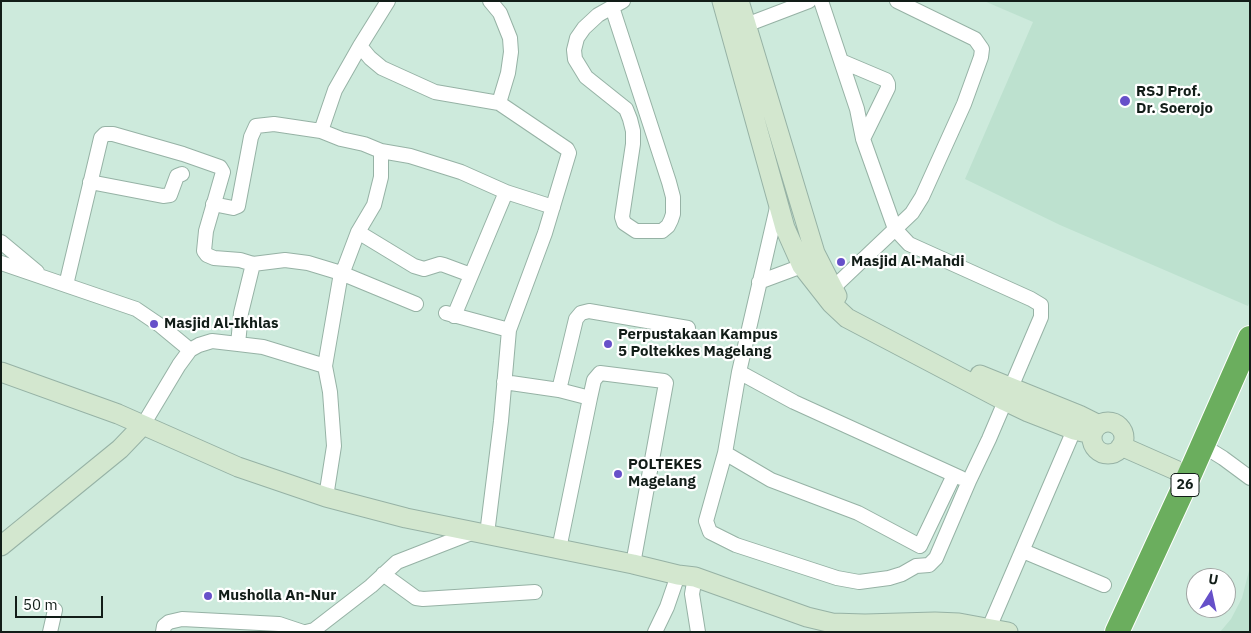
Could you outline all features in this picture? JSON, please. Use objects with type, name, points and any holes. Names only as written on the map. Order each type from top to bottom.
[{"type":"highway","name":"26","points":[[1117,632],[1250,338]]},
{"type":"street","points":[[321,130],[335,90],[388,1]]},
{"type":"street","points":[[490,1],[500,13],[510,38],[511,52],[508,73],[499,103]]},
{"type":"street","points":[[722,1],[785,228],[802,266],[831,304],[847,318],[1007,394],[1079,414],[1089,429]]},
{"type":"street","points":[[739,1],[815,253],[832,289],[839,299],[864,320],[953,364],[1007,394],[1028,412],[1089,429],[1109,422],[1119,426],[1124,436],[1121,446],[1189,476]]},
{"type":"street","points":[[746,25],[809,1]]},
{"type":"street","points":[[796,189],[778,201],[739,372],[725,453],[706,520],[710,532],[736,545],[836,578],[860,582],[889,578],[902,574],[916,566],[929,565],[933,562],[990,439],[1007,394],[1041,316],[1041,306],[1031,299],[909,244],[895,229],[863,139],[856,109],[821,1]]},
{"type":"street","points":[[832,289],[912,213],[937,168],[964,104],[981,57],[982,49],[974,39],[897,1]]},
{"type":"street","points":[[617,4],[673,197],[673,214],[668,226],[662,231],[636,231],[624,223],[622,217],[633,144],[633,131],[630,119],[626,109],[586,77],[575,59],[574,50],[577,38],[584,28],[594,18],[617,4]]},
{"type":"street","points":[[360,46],[382,68],[435,92],[499,103],[569,151],[545,233],[509,330],[504,382],[480,533]]},
{"type":"street","points":[[841,61],[886,80],[888,84],[863,139]]},
{"type":"street","points":[[213,204],[233,208],[238,206],[251,137],[256,126],[274,124],[321,130],[341,139],[364,144],[381,151],[410,156],[461,172],[506,192],[553,207]]},
{"type":"street","points":[[66,285],[101,138],[105,134],[113,134],[183,154],[220,167],[223,172],[206,231],[204,252],[207,255],[214,258],[240,260],[253,264],[285,260],[308,263],[341,273],[416,304]]},
{"type":"street","points":[[326,497],[334,446],[330,392],[325,366],[341,273],[358,232],[374,205],[381,177],[381,151]]},
{"type":"street","points":[[90,182],[163,196],[170,195],[177,176],[182,174]]},
{"type":"street","points":[[506,192],[471,275],[450,314],[509,330]]},
{"type":"street","points":[[358,232],[414,266],[424,269],[440,264],[471,275]]},
{"type":"street","points":[[1,242],[44,277]]},
{"type":"street","points":[[1,263],[136,309],[161,326],[190,350]]},
{"type":"street","points":[[238,344],[241,313],[253,264]]},
{"type":"street","points":[[759,282],[802,266]]},
{"type":"street","points":[[559,390],[576,319],[581,313],[589,311],[688,328]]},
{"type":"street","points":[[1,546],[120,449],[143,425],[190,350],[199,345],[212,341],[263,347],[325,366]]},
{"type":"street","points":[[1,372],[118,414],[238,467],[326,497],[406,518],[686,576],[807,617],[832,623],[864,628],[959,624],[1008,632]]},
{"type":"street","points":[[739,372],[794,402],[969,481]]},
{"type":"street","points":[[559,549],[594,380],[600,373],[664,381],[666,388],[633,564]]},
{"type":"street","points":[[504,382],[559,390],[590,398]]},
{"type":"street","points":[[989,628],[1023,551],[1089,429]]},
{"type":"street","points":[[1202,445],[1250,478]]},
{"type":"street","points":[[725,453],[771,480],[858,513],[920,546]]},
{"type":"street","points":[[916,566],[920,546],[954,475]]},
{"type":"street","points":[[163,632],[164,626],[168,622],[182,619],[279,624],[305,632],[314,630],[397,562],[480,533]]},
{"type":"street","points":[[1023,551],[1104,585]]},
{"type":"street","points":[[383,574],[416,598],[422,600],[535,592]]},
{"type":"street","points":[[655,632],[667,607],[686,576]]},
{"type":"street","points":[[686,576],[692,594],[698,632]]},
{"type":"street","points":[[50,632],[55,610]]},
{"type":"shaded area","name":"RSJ Prof. Dr. Soerojo","points":[[984,1],[1250,1],[1250,301],[1248,306],[1060,225],[965,179],[1033,22]]},
{"type":"shaded area","points":[[1250,567],[1250,632],[1220,632],[1232,618],[1236,618],[1236,609],[1242,598]]},
{"type":"place","name":"RSJ Prof. Dr. Soerojo","points":[[1125,101]]},
{"type":"place","name":"Masjid Al-Mahdi","points":[[841,262]]},
{"type":"place","name":"Masjid Al-Ikhlas","points":[[154,324]]},
{"type":"place","name":"Perpustakaan Kampus 5 Poltekkes Magelang","points":[[608,344]]},
{"type":"place","name":"POLTEKES Magelang","points":[[618,474]]},
{"type":"place","name":"Musholla An-Nur","points":[[208,596]]}]
